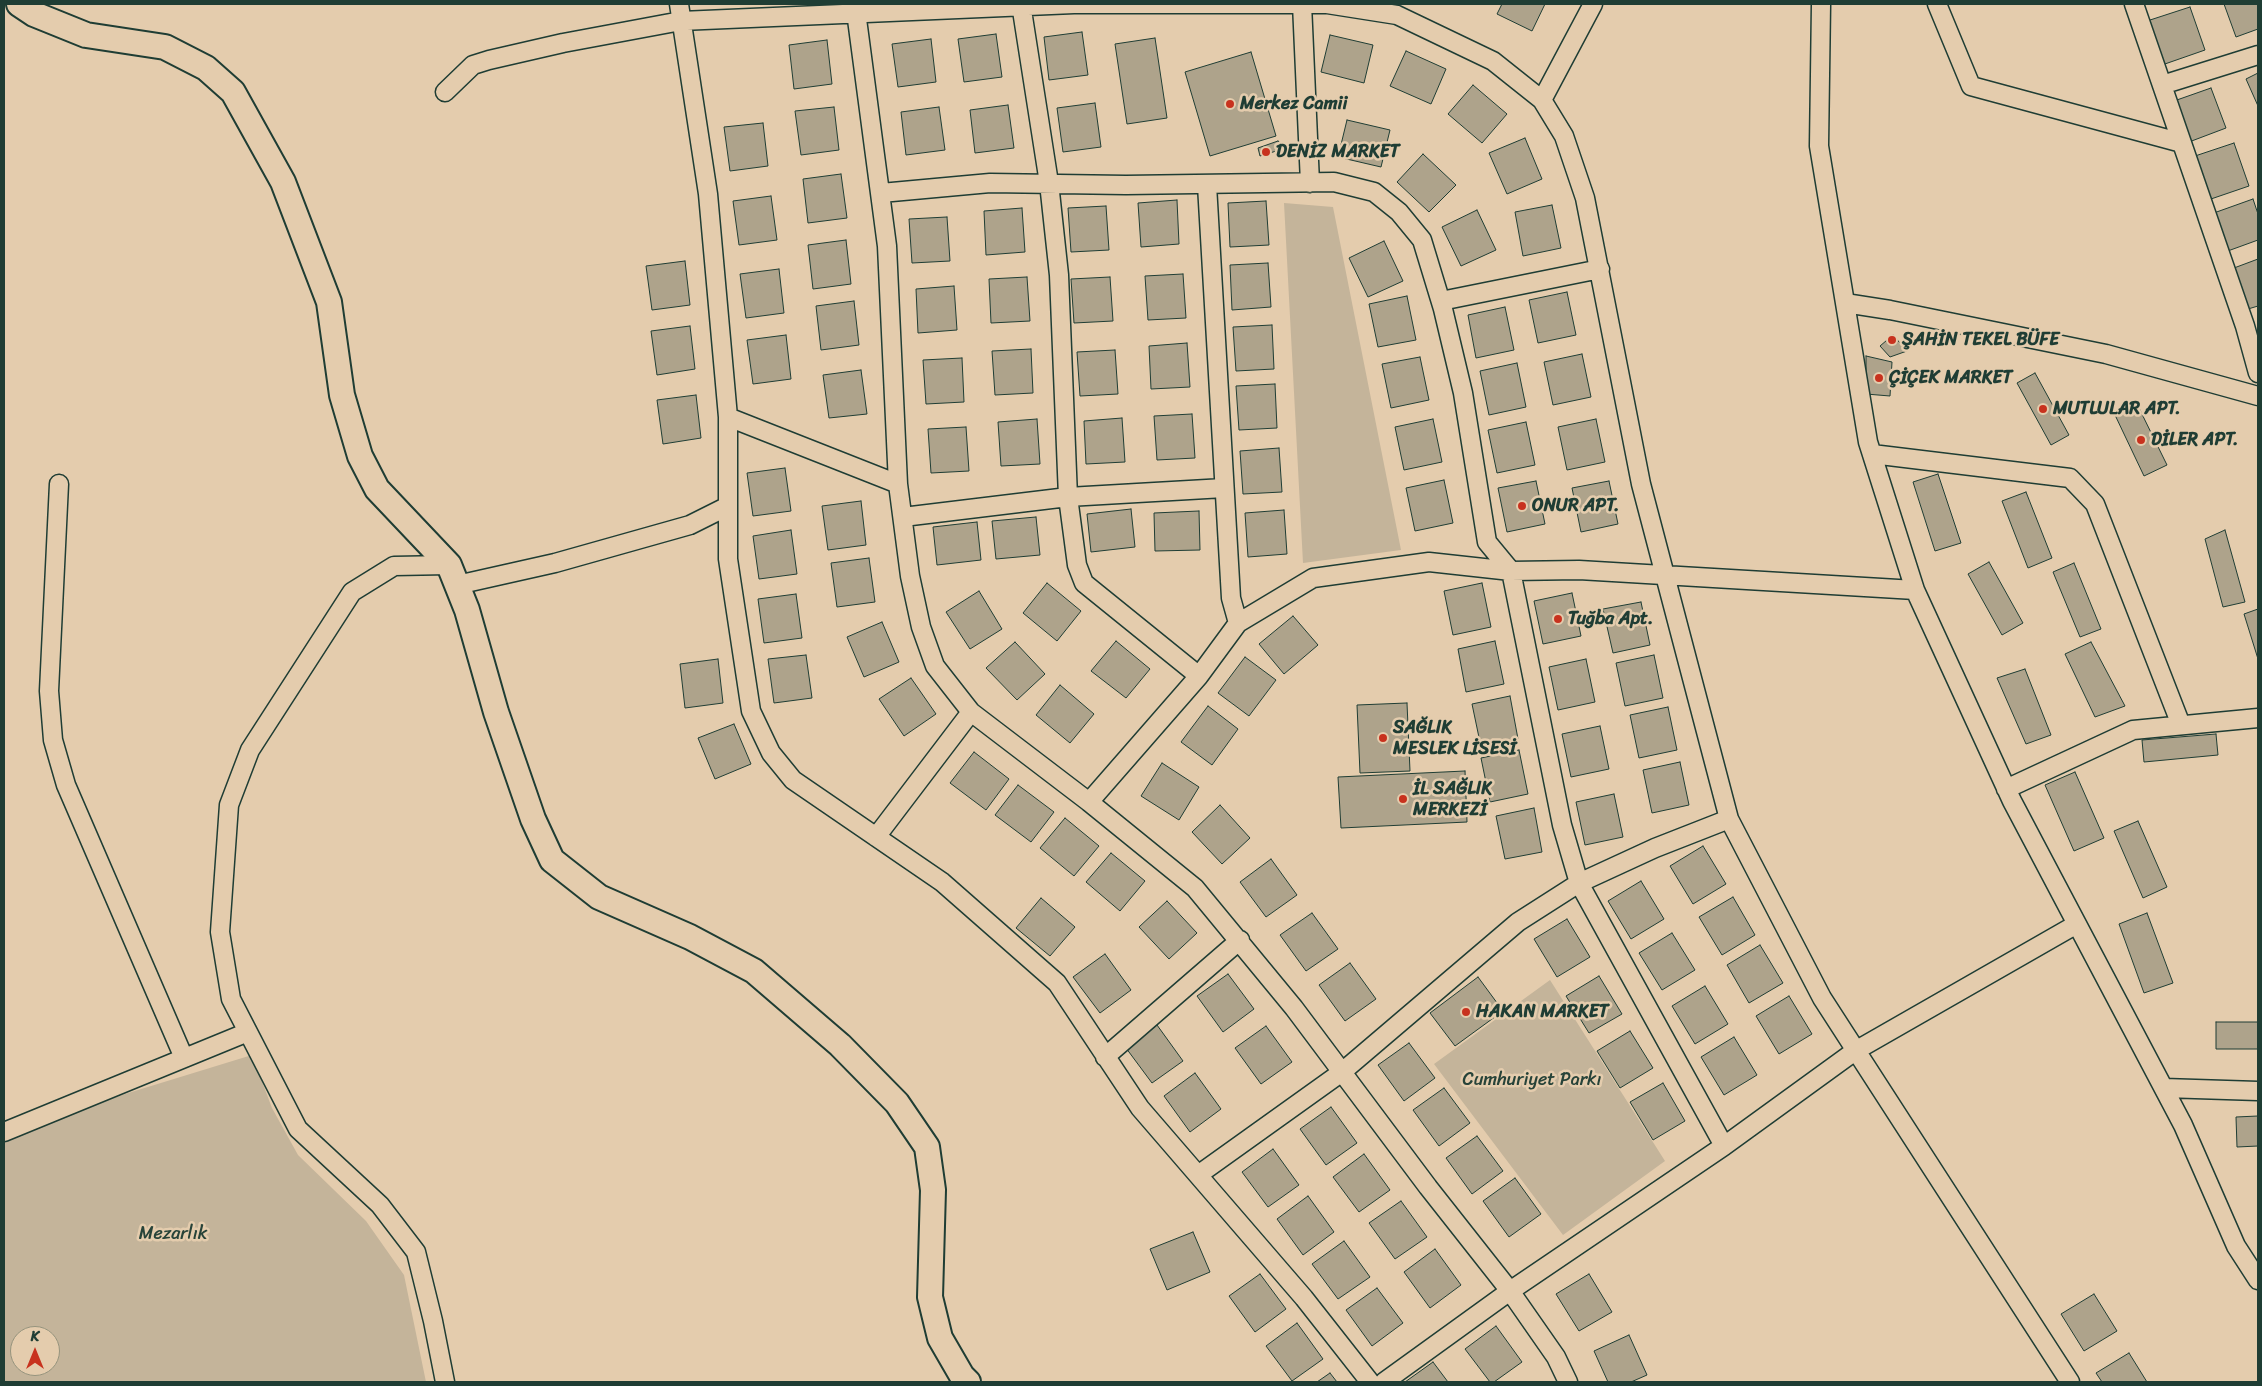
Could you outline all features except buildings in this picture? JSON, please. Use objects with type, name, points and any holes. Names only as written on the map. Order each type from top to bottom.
[{"type":"street","points":[[19,4],[34,14],[86,35],[165,47],[206,68],[232,92],[283,182],[329,302],[342,395],[360,456],[377,489],[453,575],[467,610],[496,712],[533,820],[552,860],[598,897],[690,937],[754,971],[840,1045],[897,1103],[927,1146],[933,1190],[930,1297],[940,1338],[962,1376],[968,1382]]},
{"type":"street","points":[[1302,4],[1310,183]]},
{"type":"street","points":[[445,92],[473,65],[680,12],[1021,5],[1327,4],[1400,9],[1493,61],[1542,100],[1564,136],[1585,198],[1641,484],[1729,819],[1822,998],[2070,1382]]},
{"type":"street","points":[[1542,100],[1593,4]]},
{"type":"street","points":[[1821,4],[1819,146],[1868,442],[1915,590],[2006,789],[2183,1125],[2236,1246],[2258,1280]]},
{"type":"street","points":[[1938,4],[1971,86],[2182,143]]},
{"type":"street","points":[[2134,4],[2182,143],[2253,336],[2258,372]]},
{"type":"street","points":[[1021,5],[1050,183],[1059,275],[1068,497],[1077,565],[1084,583],[1199,676]]},
{"type":"street","points":[[856,9],[887,246],[898,484],[910,576],[921,627],[935,666],[971,712],[1089,802],[1195,888],[1240,940],[1428,1187],[1510,1291],[1556,1357],[1568,1382]]},
{"type":"street","points":[[680,12],[708,194],[728,417],[728,559],[751,711],[771,753],[793,780],[942,882],[1057,983],[1140,1108],[1304,1298],[1370,1382]]},
{"type":"street","points":[[2162,85],[2258,55]]},
{"type":"street","points":[[881,193],[990,183],[1207,185],[1334,182],[1374,192],[1400,212],[1422,240],[1441,301],[1463,393],[1487,542],[1511,571],[1562,825],[1579,883],[1724,1146]]},
{"type":"street","points":[[1207,185],[1231,598],[1238,623]]},
{"type":"street","points":[[1441,301],[1600,269]]},
{"type":"street","points":[[1845,303],[1890,310],[2106,354],[2258,396]]},
{"type":"street","points":[[728,417],[898,484]]},
{"type":"street","points":[[1872,454],[2070,478],[2095,504],[2181,725]]},
{"type":"street","points":[[59,484],[49,690],[53,740],[66,785],[184,1058]]},
{"type":"street","points":[[903,517],[1068,497],[1224,488]]},
{"type":"street","points":[[445,1382],[433,1321],[416,1252],[380,1205],[298,1129],[231,999],[220,932],[229,805],[250,750],[352,592],[394,566],[453,575],[555,563],[690,525],[728,506]]},
{"type":"street","points":[[1089,802],[1199,676],[1238,623],[1313,578],[1429,562],[1511,571],[1580,570],[1915,590]]},
{"type":"street","points":[[876,837],[971,712]]},
{"type":"street","points":[[2006,789],[2133,730],[2258,718]]},
{"type":"street","points":[[1198,1175],[1342,1072],[1518,922],[1579,883],[1655,848],[1729,819]]},
{"type":"street","points":[[1384,1382],[1510,1291],[1724,1146],[1856,1051],[2077,924]]},
{"type":"street","points":[[1106,1057],[1240,940]]},
{"type":"street","points":[[4,1132],[248,1032]]},
{"type":"street","points":[[2164,1088],[2258,1091]]},
{"type":"green space","points":[[1284,203],[1333,207],[1401,550],[1303,563]]},
{"type":"green space","name":"Cumhuriyet Parkı","points":[[1550,980],[1665,1161],[1563,1235],[1434,1064]]},
{"type":"green space","name":"Mezarlık","points":[[252,1055],[272,1108],[298,1155],[366,1221],[404,1275],[426,1382],[4,1382],[4,1138],[125,1094]]},
{"type":"place","name":"Merkez Camii","points":[[1230,104]]},
{"type":"place","name":"DENİZ MARKET","points":[[1266,152]]},
{"type":"place","name":"ŞAHİN TEKEL BÜFE","points":[[1892,340]]},
{"type":"place","name":"ÇİÇEK MARKET","points":[[1879,378]]},
{"type":"place","name":"MUTLULAR APT.","points":[[2043,409]]},
{"type":"place","name":"DİLER APT.","points":[[2141,440]]},
{"type":"place","name":"ONUR APT.","points":[[1522,506]]},
{"type":"place","name":"Tuğba Apt.","points":[[1558,619]]},
{"type":"place","name":"SAĞLIK MESLEK LİSESİ","points":[[1383,738]]},
{"type":"place","name":"İL SAĞLIK MERKEZİ","points":[[1403,799]]},
{"type":"place","name":"HAKAN MARKET","points":[[1466,1012]]}]
